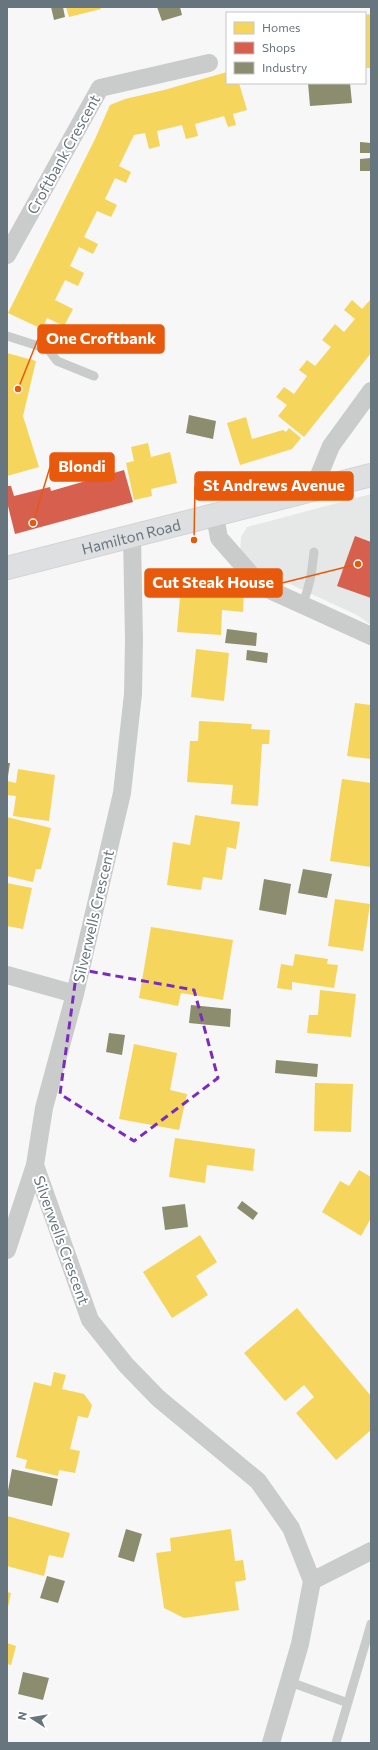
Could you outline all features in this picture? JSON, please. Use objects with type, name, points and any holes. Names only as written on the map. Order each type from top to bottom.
[{"type":"main road","name":"Hamilton Road","points":[[7,568],[215,516],[371,474]]},
{"type":"street","name":"Croftbank Crescent","points":[[7,255],[100,88],[209,63]]},
{"type":"street","points":[[313,490],[331,446],[371,391]]},
{"type":"street","points":[[215,516],[220,538],[261,586],[371,636]]},
{"type":"street","name":"Silverwells Crescent","points":[[132,536],[134,694],[122,793],[75,994],[44,1108],[35,1166],[90,1320],[126,1365],[158,1398],[258,1480],[291,1528],[312,1581]]},
{"type":"street","points":[[7,975],[75,994]]},
{"type":"street","points":[[7,1250],[35,1166]]},
{"type":"street","points":[[271,1743],[300,1644],[312,1581],[371,1551]]},
{"type":"lane","points":[[7,336],[48,349],[57,361],[94,376]]},
{"type":"lane","points":[[302,605],[310,584],[314,552]]},
{"type":"lane","points":[[336,1743],[371,1624]]},
{"type":"lane","points":[[290,1682],[348,1703]]},
{"type":"highlighted area","points":[[77,969],[194,990],[218,1078],[134,1141],[60,1094]]},
{"type":"shaded area","points":[[371,494],[371,625],[357,615],[253,567],[240,554],[241,537],[247,527]]},
{"type":"building: Homes","points":[[66,7],[100,7],[101,9],[69,17]]},
{"type":"building: Homes","points":[[371,14],[371,68],[366,68],[366,15]]},
{"type":"building: Homes","points":[[226,72],[226,84],[239,84],[247,110],[233,114],[236,125],[228,127],[224,116],[195,124],[198,136],[186,139],[182,125],[157,131],[160,146],[149,149],[145,133],[134,135],[119,166],[131,172],[126,183],[115,178],[105,199],[117,205],[111,217],[97,211],[84,237],[98,244],[93,254],[79,247],[70,266],[84,273],[78,286],[65,280],[55,300],[73,309],[64,326],[47,318],[42,329],[8,313],[95,139],[110,105],[125,99],[164,90]]},
{"type":"building: Homes","points":[[371,299],[371,353],[304,437],[278,416],[287,405],[276,397],[284,387],[294,394],[307,376],[299,370],[307,360],[315,366],[331,347],[322,340],[335,324],[344,332],[355,319],[344,310],[352,300],[362,309]]},
{"type":"building: Homes","points":[[7,353],[36,361],[23,416],[39,467],[7,476]]},
{"type":"building: Homes","points":[[246,417],[252,439],[283,430],[286,432],[289,428],[301,438],[292,449],[240,465],[227,423]]},
{"type":"building: Homes","points":[[148,443],[151,457],[170,452],[177,483],[151,489],[152,496],[134,500],[126,463],[134,461],[131,447]]},
{"type":"building: Homes","points":[[181,586],[244,591],[243,612],[222,610],[221,635],[177,632]]},
{"type":"building: Homes","points":[[196,649],[229,653],[224,701],[191,697]]},
{"type":"building: Homes","points":[[355,703],[371,705],[371,759],[347,756]]},
{"type":"building: Homes","points":[[199,721],[252,724],[251,729],[270,730],[269,744],[262,744],[258,806],[231,804],[233,785],[187,782],[190,741],[198,741]]},
{"type":"building: Homes","points":[[18,769],[55,775],[49,821],[13,816],[16,796],[7,795],[7,781],[16,783]]},
{"type":"building: Homes","points":[[342,779],[371,783],[371,867],[330,861]]},
{"type":"building: Homes","points":[[195,815],[240,822],[236,849],[227,847],[222,880],[203,877],[201,890],[167,885],[173,842],[190,845]]},
{"type":"building: Homes","points":[[7,817],[51,828],[41,869],[36,869],[33,882],[7,876]]},
{"type":"building: Homes","points":[[7,883],[32,888],[23,929],[7,926]]},
{"type":"building: Homes","points":[[335,899],[370,904],[363,951],[328,946]]},
{"type":"building: Homes","points":[[151,927],[233,940],[223,1000],[181,993],[178,1006],[139,998]]},
{"type":"building: Homes","points":[[295,954],[328,959],[327,964],[338,965],[334,988],[292,982],[292,990],[277,988],[281,964],[293,966]]},
{"type":"building: Homes","points":[[320,990],[356,994],[351,1037],[307,1033],[309,1015],[318,1015]]},
{"type":"building: Homes","points":[[134,1044],[177,1053],[170,1090],[187,1094],[179,1130],[119,1119]]},
{"type":"building: Homes","points":[[315,1083],[353,1084],[351,1132],[314,1131]]},
{"type":"building: Homes","points":[[175,1138],[255,1149],[253,1171],[207,1165],[205,1183],[169,1177]]},
{"type":"building: Homes","points":[[359,1170],[371,1177],[371,1218],[361,1236],[322,1212],[340,1181],[349,1186]]},
{"type":"building: Homes","points":[[200,1235],[217,1262],[196,1276],[208,1295],[172,1318],[143,1272]]},
{"type":"building: Homes","points":[[297,1308],[371,1396],[371,1430],[336,1460],[296,1413],[314,1397],[304,1385],[285,1401],[244,1353]]},
{"type":"building: Homes","points":[[54,1372],[66,1375],[62,1389],[84,1394],[92,1405],[88,1418],[78,1416],[70,1449],[80,1451],[75,1473],[59,1470],[58,1476],[25,1468],[27,1460],[16,1457],[34,1382],[51,1386]]},
{"type":"building: Homes","points":[[7,1516],[70,1533],[63,1558],[49,1555],[44,1576],[7,1566]]},
{"type":"building: Homes","points":[[231,1529],[235,1561],[243,1560],[246,1580],[235,1582],[239,1610],[184,1618],[164,1608],[156,1553],[171,1551],[170,1538]]},
{"type":"building: Homes","points":[[7,1592],[11,1593],[8,1607],[7,1607]]},
{"type":"building: Homes","points":[[7,1643],[16,1646],[11,1665],[7,1664]]},
{"type":"building: Shops","points":[[124,470],[133,502],[15,534],[7,502],[7,486],[11,486],[14,496],[50,487],[51,491]]},
{"type":"building: Shops","points":[[355,536],[371,542],[371,598],[337,586]]},
{"type":"building: Industry","points":[[51,7],[63,7],[65,17],[54,20]]},
{"type":"building: Industry","points":[[157,7],[180,7],[182,15],[162,21]]},
{"type":"building: Industry","points":[[308,84],[350,84],[352,103],[310,106]]},
{"type":"building: Industry","points":[[360,142],[371,143],[371,153],[360,153]]},
{"type":"building: Industry","points":[[371,158],[371,171],[360,171],[360,159]]},
{"type":"building: Industry","points":[[189,415],[216,421],[213,439],[186,433]]},
{"type":"building: Industry","points":[[227,629],[257,633],[256,646],[225,643]]},
{"type":"building: Industry","points":[[247,650],[268,653],[267,663],[246,660]]},
{"type":"building: Industry","points":[[7,763],[10,763],[8,776],[7,776]]},
{"type":"building: Industry","points":[[303,869],[332,874],[327,898],[298,893]]},
{"type":"building: Industry","points":[[264,879],[291,884],[286,915],[259,910]]},
{"type":"building: Industry","points":[[191,1005],[231,1009],[230,1027],[189,1023]]},
{"type":"building: Industry","points":[[109,1033],[125,1035],[122,1055],[106,1052]]},
{"type":"building: Industry","points":[[276,1060],[318,1064],[317,1077],[275,1073]]},
{"type":"building: Industry","points":[[242,1201],[258,1213],[253,1220],[237,1208]]},
{"type":"building: Industry","points":[[185,1204],[188,1227],[165,1230],[162,1207]]},
{"type":"building: Industry","points":[[12,1469],[58,1479],[52,1506],[7,1496]]},
{"type":"building: Industry","points":[[126,1529],[142,1534],[134,1562],[118,1557]]},
{"type":"building: Industry","points":[[47,1576],[65,1581],[58,1603],[40,1598]]},
{"type":"building: Industry","points":[[23,1672],[49,1678],[43,1700],[18,1694]]},
{"type":"place","name":"One Croftbank","points":[[18,389]]},
{"type":"place","name":"Blondi","points":[[33,523]]},
{"type":"place","name":"St Andrews Avenue","points":[[194,540]]},
{"type":"place","name":"Cut Steak House","points":[[358,564]]}]
